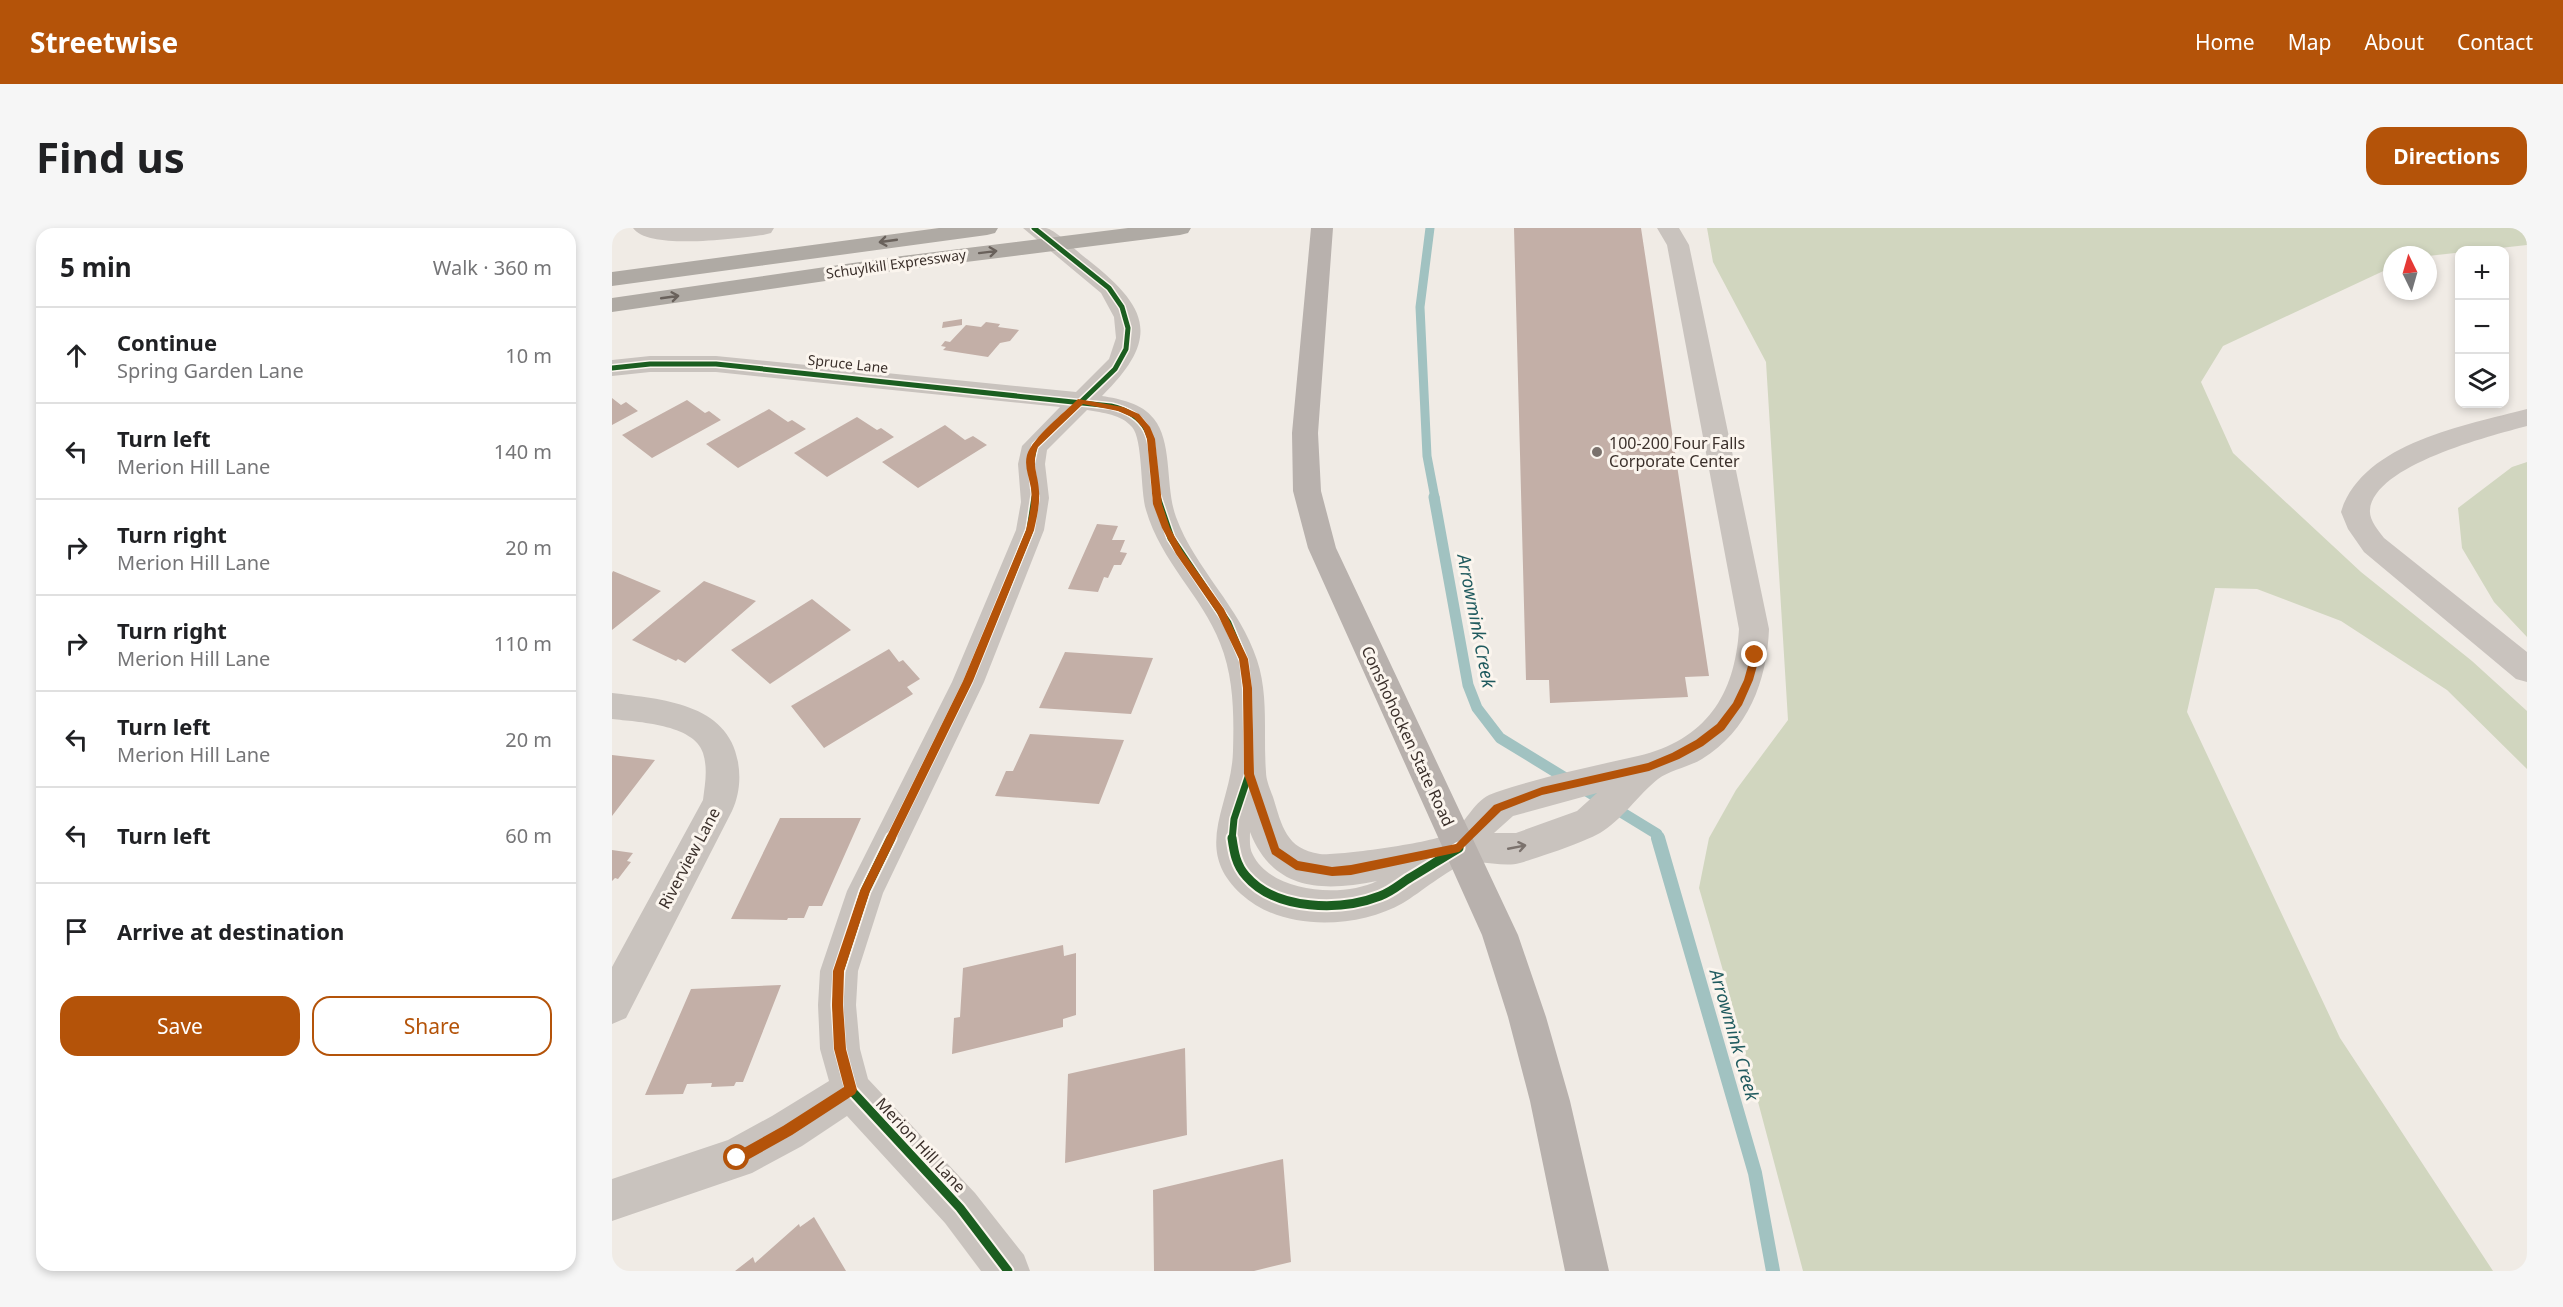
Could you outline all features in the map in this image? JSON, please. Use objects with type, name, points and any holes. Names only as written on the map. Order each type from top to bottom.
[{"type":"highway","name":"Schuylkill Expressway","points":[[612,279],[987,228]]},
{"type":"highway","name":"Schuylkill Expressway","points":[[612,305],[894,264],[1180,228]]},
{"type":"main road","name":"Conshohocken State Road","points":[[1322,228],[1305,433],[1307,491],[1313,518],[1322,548],[1500,935],[1524,1004],[1548,1094],[1587,1271]]},
{"type":"street","points":[[644,228],[666,234],[763,228]]},
{"type":"street","name":"Merion Hill Lane","points":[[1008,1271],[960,1208],[851,1090],[840,1049],[837,1005],[839,971],[865,891],[968,681],[1030,530],[1035,508],[1035,489],[1030,469],[1030,457],[1035,446],[1119,364],[1128,346],[1129,336],[1124,310],[1119,299],[1034,228]]},
{"type":"street","points":[[1081,401],[1120,408],[1136,416],[1146,427],[1151,439],[1158,504],[1166,528],[1179,552],[1221,612],[1244,659],[1249,774],[1231,834],[1234,854],[1242,871],[1256,885],[1277,897],[1327,906],[1379,897],[1459,848],[1497,808],[1542,791],[1649,767],[1700,743],[1720,727],[1737,705],[1749,680],[1755,655],[1754,630],[1678,245],[1668,228]]},
{"type":"street","name":"Spruce Lane","points":[[612,368],[650,364],[716,364],[1081,401]]},
{"type":"street","points":[[2527,417],[2440,444],[2405,459],[2378,477],[2361,495],[2355,512],[2362,529],[2374,545],[2527,670]]},
{"type":"street","name":"Riverview Lane","points":[[612,706],[670,714],[696,723],[712,736],[721,755],[725,776],[720,801],[612,1005]]},
{"type":"street","points":[[1459,848],[1516,849],[1589,822],[1649,767]]},
{"type":"street","points":[[612,1200],[737,1158],[787,1131],[851,1090]]},
{"type":"green space","points":[[1707,228],[2527,228],[2527,245],[2455,246],[2455,253],[2437,255],[2437,246],[2383,246],[2383,271],[2223,346],[2201,382],[2233,453],[2361,572],[2472,661],[2527,711],[2527,769],[2447,690],[2341,621],[2257,589],[2215,588],[2187,712],[2340,1038],[2493,1271],[1803,1271],[1699,888],[1709,838],[1736,790],[1788,720],[1766,362],[1713,262]]},
{"type":"green space","points":[[2527,462],[2527,637],[2494,602],[2462,548],[2458,508],[2512,467]]},
{"type":"building","name":"100-200 Four Falls Corporate Center","points":[[1514,228],[1641,228],[1709,676],[1685,677],[1688,697],[1550,703],[1549,680],[1526,680]]},
{"type":"building","points":[[962,319],[962,325],[942,328],[943,322]]},
{"type":"building","points":[[986,322],[1000,324],[998,327],[1019,330],[1010,341],[1000,343],[988,357],[943,350],[946,347],[941,346],[945,341],[950,342],[966,325],[981,327]]},
{"type":"building","points":[[612,398],[621,405],[626,402],[638,411],[612,425]]},
{"type":"building","points":[[687,400],[705,413],[709,411],[721,420],[652,458],[622,435]]},
{"type":"building","points":[[769,409],[788,422],[792,420],[806,429],[738,468],[706,444]]},
{"type":"building","points":[[857,417],[877,430],[881,428],[894,437],[827,477],[794,453]]},
{"type":"building","points":[[945,425],[965,440],[973,436],[987,445],[918,488],[882,462]]},
{"type":"building","points":[[1097,524],[1118,526],[1112,540],[1125,540],[1120,552],[1127,553],[1121,565],[1114,565],[1108,578],[1104,577],[1098,592],[1068,589]]},
{"type":"building","points":[[613,571],[661,591],[612,630],[612,573]]},
{"type":"building","points":[[704,581],[756,601],[685,663],[632,640]]},
{"type":"building","points":[[812,599],[851,630],[770,684],[731,650]]},
{"type":"building","points":[[889,649],[899,662],[903,660],[920,679],[907,687],[913,694],[824,748],[791,706]]},
{"type":"building","points":[[1065,652],[1153,658],[1131,714],[1039,708]]},
{"type":"building","points":[[1030,734],[1124,740],[1099,804],[995,796],[1006,771],[1013,771]]},
{"type":"building","points":[[612,755],[655,760],[612,816]]},
{"type":"building","points":[[780,818],[861,818],[822,906],[809,906],[804,918],[731,919]]},
{"type":"building","points":[[612,850],[633,853],[627,861],[631,862],[618,879],[615,878],[612,881]]},
{"type":"building","points":[[1063,945],[1064,956],[1076,953],[1076,1015],[1063,1019],[1063,1027],[952,1054],[954,1018],[960,1017],[963,968]]},
{"type":"building","points":[[781,985],[743,1082],[736,1082],[734,1086],[711,1087],[712,1083],[687,1084],[683,1094],[645,1095],[691,989]]},
{"type":"building","points":[[1185,1048],[1187,1135],[1065,1163],[1068,1074]]},
{"type":"building","points":[[1283,1159],[1291,1262],[1254,1271],[1154,1271],[1153,1190]]},
{"type":"building","points":[[814,1217],[846,1271],[735,1271],[753,1257],[755,1263],[799,1224],[800,1227]]},
{"type":"waterway","name":"Arrowmink Creek","points":[[1430,228],[1420,307],[1427,456],[1435,498]]},
{"type":"waterway","name":"Arrowmink Creek","points":[[1434,497],[1468,685],[1477,708],[1500,738],[1657,834],[1659,840]]},
{"type":"waterway","name":"Arrowmink Creek","points":[[1658,838],[1755,1173],[1773,1271]]},
{"type":"cycle path","points":[[1008,1271],[960,1208],[851,1090],[840,1049],[837,1005],[839,971],[865,891],[968,682],[1030,530],[1035,502],[1031,464],[1035,446],[1115,369],[1126,349],[1128,338],[1126,317],[1116,297],[1109,288],[1034,228]]},
{"type":"cycle path","points":[[612,368],[650,364],[716,364],[1081,401],[1111,406],[1131,413],[1143,423],[1150,438],[1156,495],[1171,538],[1228,623],[1238,642],[1244,661],[1249,774],[1231,834],[1234,858],[1246,876],[1264,890],[1285,899],[1310,904],[1358,903],[1385,894],[1459,848]]},
{"type":"place","name":"100-200 Four Falls Corporate Center","points":[[1597,452]]},
{"type":"route","points":[[737,1158],[787,1131],[851,1090],[840,1049],[837,1005],[839,971],[865,891],[968,681],[1030,530],[1035,508],[1035,489],[1030,469],[1030,457],[1035,446],[1044,436],[1081,401],[1120,408],[1136,416],[1146,427],[1151,439],[1158,504],[1166,528],[1179,552],[1221,612],[1244,659],[1249,774],[1275,851],[1296,866],[1332,871],[1351,870],[1459,848],[1497,808],[1542,791],[1649,767],[1675,756],[1700,743],[1720,727],[1737,705],[1749,680],[1755,655]]}]
